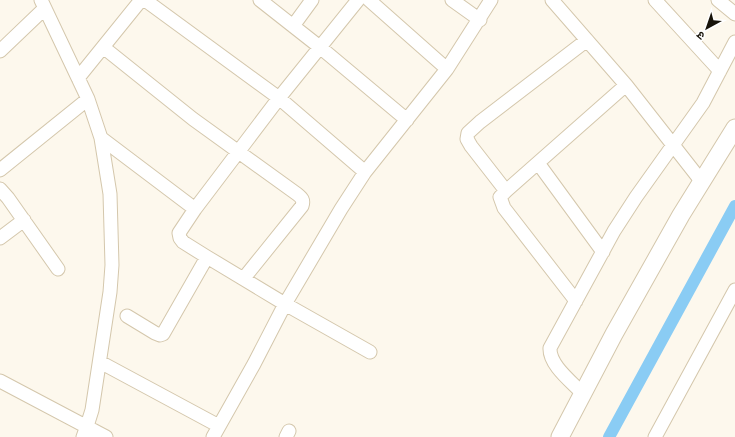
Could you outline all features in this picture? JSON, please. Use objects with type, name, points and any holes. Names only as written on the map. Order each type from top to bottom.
[{"type":"main road","points":[[560,437],[614,334],[681,215],[735,128]]},
{"type":"street","points":[[78,78],[141,0]]},
{"type":"street","points":[[145,0],[279,98],[365,172]]},
{"type":"street","points":[[260,0],[321,48],[407,120]]},
{"type":"street","points":[[293,26],[312,0]]},
{"type":"street","points":[[358,0],[238,151],[180,230],[180,238],[183,242],[285,304],[370,352]]},
{"type":"street","points":[[369,0],[447,69]]},
{"type":"street","points":[[452,0],[480,20]]},
{"type":"street","points":[[100,362],[216,431],[320,242],[365,172],[447,69],[480,20],[491,0]]},
{"type":"street","points":[[552,0],[626,86],[702,182]]},
{"type":"street","points":[[655,0],[720,71]]},
{"type":"street","points":[[718,0],[735,14]]},
{"type":"street","points":[[0,51],[42,5],[88,99],[101,138],[110,194],[112,265],[110,292],[100,362],[85,432]]},
{"type":"street","points":[[506,191],[471,146],[467,139],[468,133],[480,122],[587,40]]},
{"type":"street","points":[[583,394],[557,367],[550,354],[550,348],[614,231],[672,145],[703,103],[735,42]]},
{"type":"street","points":[[103,48],[193,119],[302,198],[302,206],[244,278]]},
{"type":"street","points":[[576,301],[504,208],[500,197],[626,86]]},
{"type":"street","points":[[0,170],[88,99]]},
{"type":"street","points":[[101,138],[195,209]]},
{"type":"street","points":[[538,163],[602,252]]},
{"type":"street","points":[[0,189],[24,220],[58,269]]},
{"type":"street","points":[[0,238],[24,220]]},
{"type":"street","points":[[126,316],[154,333],[160,335],[163,334],[207,257]]},
{"type":"street","points":[[655,437],[735,290]]},
{"type":"street","points":[[0,381],[85,432],[106,437]]},
{"type":"waterway","points":[[609,437],[735,206]]}]
